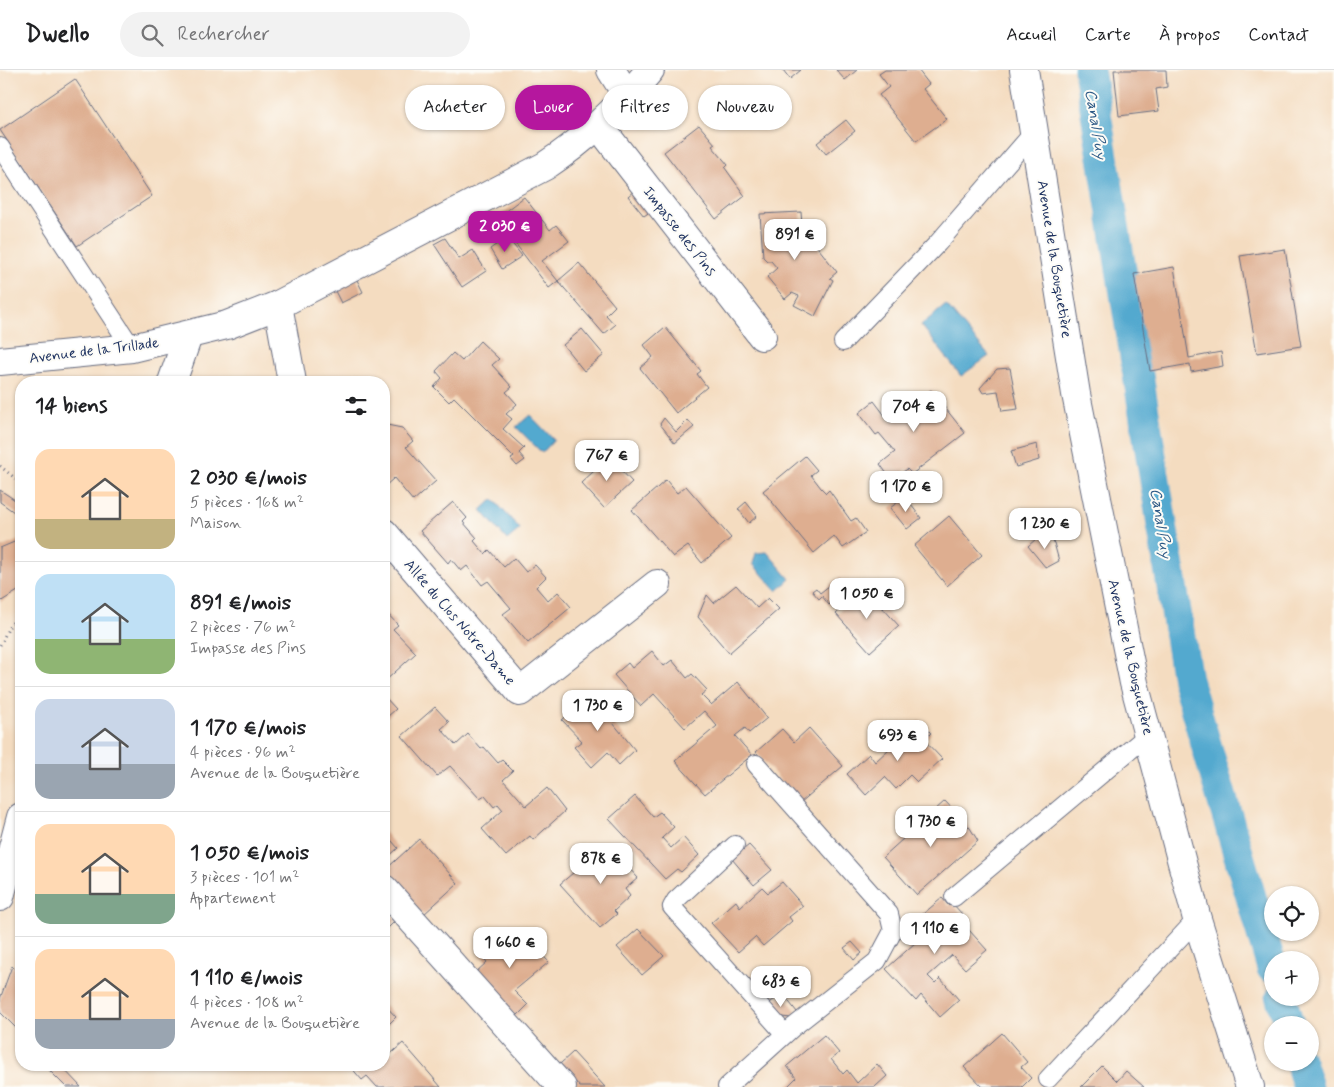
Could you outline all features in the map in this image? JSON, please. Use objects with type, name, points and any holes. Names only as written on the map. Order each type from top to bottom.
[{"type":"street","points":[[611,70],[620,85]]},
{"type":"street","name":"Avenue de la Trillade","points":[[638,85],[650,70]]},
{"type":"street","name":"Avenue de la Bouquetière","points":[[1024,70],[1076,394],[1134,683],[1197,919],[1250,1087]]},
{"type":"street","name":"Avenue de la Trillade","points":[[0,361],[132,348],[228,325],[278,305],[545,166],[575,146],[602,122]]},
{"type":"street","name":"Impasse des Pins","points":[[598,126],[762,336]]},
{"type":"street","points":[[278,305],[291,376]]},
{"type":"street","points":[[174,376],[188,336]]},
{"type":"street","name":"Allée du Clos Notre-Dame","points":[[390,540],[520,692],[657,584]]},
{"type":"street","points":[[0,897],[15,840]]},
{"type":"street","points":[[390,896],[562,1087]]},
{"type":"lane","points":[[843,342],[938,243],[1034,132]]},
{"type":"lane","points":[[0,147],[132,348]]},
{"type":"lane","points":[[954,897],[1148,735]]},
{"type":"lane","points":[[727,1087],[785,1034],[877,960],[893,931],[889,914],[756,764]]},
{"type":"lane","points":[[735,845],[676,900],[672,907],[676,914],[785,1034]]},
{"type":"lane","points":[[1048,1079],[1197,919]]},
{"type":"path","points":[[0,466],[15,478]]},
{"type":"path","points":[[0,645],[10,625],[15,620]]},
{"type":"water","points":[[946,305],[989,356],[961,376],[921,325]]},
{"type":"water","points":[[530,415],[554,440],[542,453],[516,427]]},
{"type":"water","points":[[493,499],[520,529],[507,540],[481,510]]},
{"type":"water","points":[[767,552],[790,579],[777,591],[753,564],[756,553]]},
{"type":"building","points":[[783,70],[801,70],[790,79]]},
{"type":"building","points":[[836,70],[857,70],[845,80]]},
{"type":"building","points":[[885,70],[918,70],[929,84],[923,89],[947,119],[916,141],[879,95],[889,87],[879,74]]},
{"type":"building","points":[[1114,70],[1166,70],[1167,87],[1156,89],[1159,111],[1119,116]]},
{"type":"building","points":[[75,79],[152,196],[77,246],[0,130]]},
{"type":"building","points":[[846,120],[855,131],[826,154],[817,143]]},
{"type":"building","points":[[698,126],[698,130],[703,130],[715,144],[712,146],[728,165],[725,168],[745,196],[716,219],[664,152]]},
{"type":"building","points":[[635,190],[651,211],[644,216],[628,196]]},
{"type":"building","points":[[524,197],[550,230],[556,225],[569,241],[542,261],[558,281],[549,288],[496,218]]},
{"type":"building","points":[[801,212],[803,238],[808,235],[837,272],[830,278],[833,280],[815,316],[794,305],[799,296],[792,293],[785,299],[767,277],[777,268],[771,261],[767,261],[763,257],[760,214]]},
{"type":"building","points":[[507,237],[522,256],[502,269],[490,249]]},
{"type":"building","points":[[445,238],[459,259],[473,250],[486,271],[462,287],[434,244]]},
{"type":"building","points":[[1285,249],[1301,346],[1257,353],[1240,256]]},
{"type":"building","points":[[579,263],[615,306],[606,315],[615,325],[604,334],[558,281]]},
{"type":"building","points":[[1174,267],[1189,358],[1221,352],[1223,366],[1191,372],[1190,364],[1150,371],[1134,274]]},
{"type":"building","points":[[356,278],[363,292],[341,303],[334,289]]},
{"type":"building","points":[[665,327],[701,371],[697,374],[707,387],[676,413],[640,368],[653,357],[644,345]]},
{"type":"building","points":[[582,329],[604,355],[584,371],[563,345]]},
{"type":"building","points":[[480,341],[499,359],[492,365],[512,387],[506,392],[517,404],[506,414],[512,419],[503,429],[524,448],[519,453],[525,460],[517,466],[511,459],[514,457],[454,397],[449,402],[434,387],[442,378],[436,371],[453,353],[462,361]]},
{"type":"building","points":[[1010,368],[1018,409],[1002,411],[998,391],[983,393],[980,388],[997,369]]},
{"type":"building","points":[[931,390],[965,433],[912,474],[907,469],[892,481],[880,464],[895,452],[879,433],[876,435],[859,413],[874,401],[890,422]]},
{"type":"building","points":[[664,418],[676,432],[688,420],[694,427],[675,443],[660,424]]},
{"type":"building","points":[[390,426],[402,428],[413,441],[406,447],[436,481],[413,501],[394,478],[390,482]]},
{"type":"building","points":[[1037,444],[1039,460],[1016,467],[1011,451]]},
{"type":"building","points":[[805,456],[817,470],[811,475],[821,488],[826,493],[829,490],[851,521],[856,518],[866,532],[843,548],[834,536],[814,553],[763,491]]},
{"type":"building","points":[[609,457],[632,482],[604,508],[581,483]]},
{"type":"building","points":[[666,480],[677,493],[686,486],[731,538],[702,563],[688,546],[673,557],[632,510]]},
{"type":"building","points":[[0,490],[15,500],[15,513],[0,502]]},
{"type":"building","points":[[905,497],[921,518],[907,529],[890,508]]},
{"type":"building","points":[[453,502],[467,518],[463,522],[477,538],[474,541],[485,554],[489,550],[504,567],[514,558],[526,572],[535,565],[546,577],[536,587],[548,601],[558,592],[571,607],[528,643],[503,614],[511,608],[488,581],[482,585],[467,566],[461,571],[451,559],[448,563],[420,531]]},
{"type":"building","points":[[746,502],[757,516],[749,523],[738,509]]},
{"type":"building","points":[[949,516],[982,555],[947,586],[914,546]]},
{"type":"building","points":[[1044,532],[1054,543],[1059,561],[1046,568],[1028,546]]},
{"type":"building","points":[[15,542],[15,593],[0,602],[0,548]]},
{"type":"building","points":[[839,578],[848,588],[829,605],[822,596],[819,599],[812,591],[816,588],[820,593]]},
{"type":"building","points":[[736,585],[757,608],[768,598],[779,609],[729,653],[698,617],[707,595],[714,603]]},
{"type":"building","points":[[865,588],[899,626],[870,652],[836,614]]},
{"type":"building","points":[[390,616],[398,625],[393,629],[416,653],[390,677]]},
{"type":"building","points":[[652,651],[664,666],[672,660],[687,678],[692,674],[707,690],[701,695],[711,705],[738,682],[767,718],[749,733],[745,728],[735,736],[752,755],[705,794],[675,761],[717,726],[704,711],[685,728],[654,694],[641,706],[614,675],[628,663],[632,668]]},
{"type":"building","points":[[589,696],[599,707],[608,699],[622,715],[613,723],[635,750],[619,765],[608,752],[592,767],[574,747],[582,741],[562,720]]},
{"type":"building","points":[[390,702],[396,709],[390,714]]},
{"type":"building","points":[[435,707],[449,722],[441,729],[456,745],[468,734],[481,749],[484,747],[498,763],[502,760],[513,771],[503,780],[526,806],[547,788],[565,811],[533,840],[530,836],[506,856],[482,829],[503,810],[498,804],[494,807],[485,796],[480,799],[450,766],[437,776],[402,736]]},
{"type":"building","points":[[919,721],[931,733],[924,740],[942,759],[917,782],[910,775],[896,789],[885,777],[866,795],[847,774],[869,754],[875,762]]},
{"type":"building","points":[[809,728],[843,766],[800,803],[756,752],[782,729],[794,742]]},
{"type":"building","points":[[635,796],[653,817],[660,812],[674,827],[662,838],[671,848],[683,837],[699,855],[681,872],[677,869],[665,879],[609,819]]},
{"type":"building","points":[[945,801],[970,828],[978,841],[917,895],[883,857]]},
{"type":"building","points":[[390,839],[398,848],[390,855]]},
{"type":"building","points":[[419,839],[458,883],[423,915],[390,878],[390,866]]},
{"type":"building","points":[[607,844],[638,878],[625,889],[630,896],[614,911],[617,914],[600,928],[560,884]]},
{"type":"building","points":[[749,845],[772,870],[754,885],[732,859]]},
{"type":"building","points":[[782,882],[803,906],[789,917],[792,921],[763,946],[755,937],[738,952],[711,923],[736,901],[740,907],[762,887],[768,893]]},
{"type":"building","points":[[942,898],[949,906],[952,903],[963,915],[959,919],[987,950],[965,969],[952,955],[928,976],[935,983],[940,978],[959,1000],[940,1017],[921,995],[916,1001],[886,969],[916,942],[904,930]]},
{"type":"building","points":[[390,913],[396,920],[390,926]]},
{"type":"building","points":[[508,929],[520,942],[525,937],[549,962],[514,991],[528,1005],[516,1017],[475,973],[487,962],[480,954]]},
{"type":"building","points":[[638,929],[664,956],[642,975],[617,947]]},
{"type":"building","points":[[852,942],[862,953],[854,960],[844,948]]},
{"type":"building","points":[[12,966],[15,969],[15,1027],[0,1012],[0,999]]},
{"type":"building","points":[[776,998],[786,998],[797,1012],[791,1018],[773,1016],[765,1007]]},
{"type":"building","points":[[390,1010],[396,1017],[390,1023]]},
{"type":"building","points":[[1002,1033],[1027,1062],[1021,1067],[1031,1078],[1022,1087],[983,1087],[964,1067]]},
{"type":"building","points":[[824,1035],[839,1053],[831,1059],[843,1074],[847,1070],[857,1083],[877,1064],[887,1076],[875,1087],[787,1087],[796,1078],[787,1066]]},
{"type":"building","points":[[403,1043],[441,1087],[377,1087],[367,1076],[362,1080],[354,1071],[390,1071],[390,1054]]},
{"type":"building","points":[[573,1052],[605,1087],[580,1087],[560,1064]]},
{"type":"building","points":[[1102,1066],[1117,1081],[1126,1071],[1144,1087],[1081,1087]]},
{"type":"building","points":[[50,1071],[66,1071],[81,1087],[66,1087]]},
{"type":"waterway","name":"Canal Puy","points":[[1089,70],[1187,680],[1267,951]]},
{"type":"waterway","name":"Canal Puy","points":[[1283,1006],[1286,1016]]},
{"type":"waterway","name":"Canal Puy","points":[[1303,1071],[1308,1087]]}]
